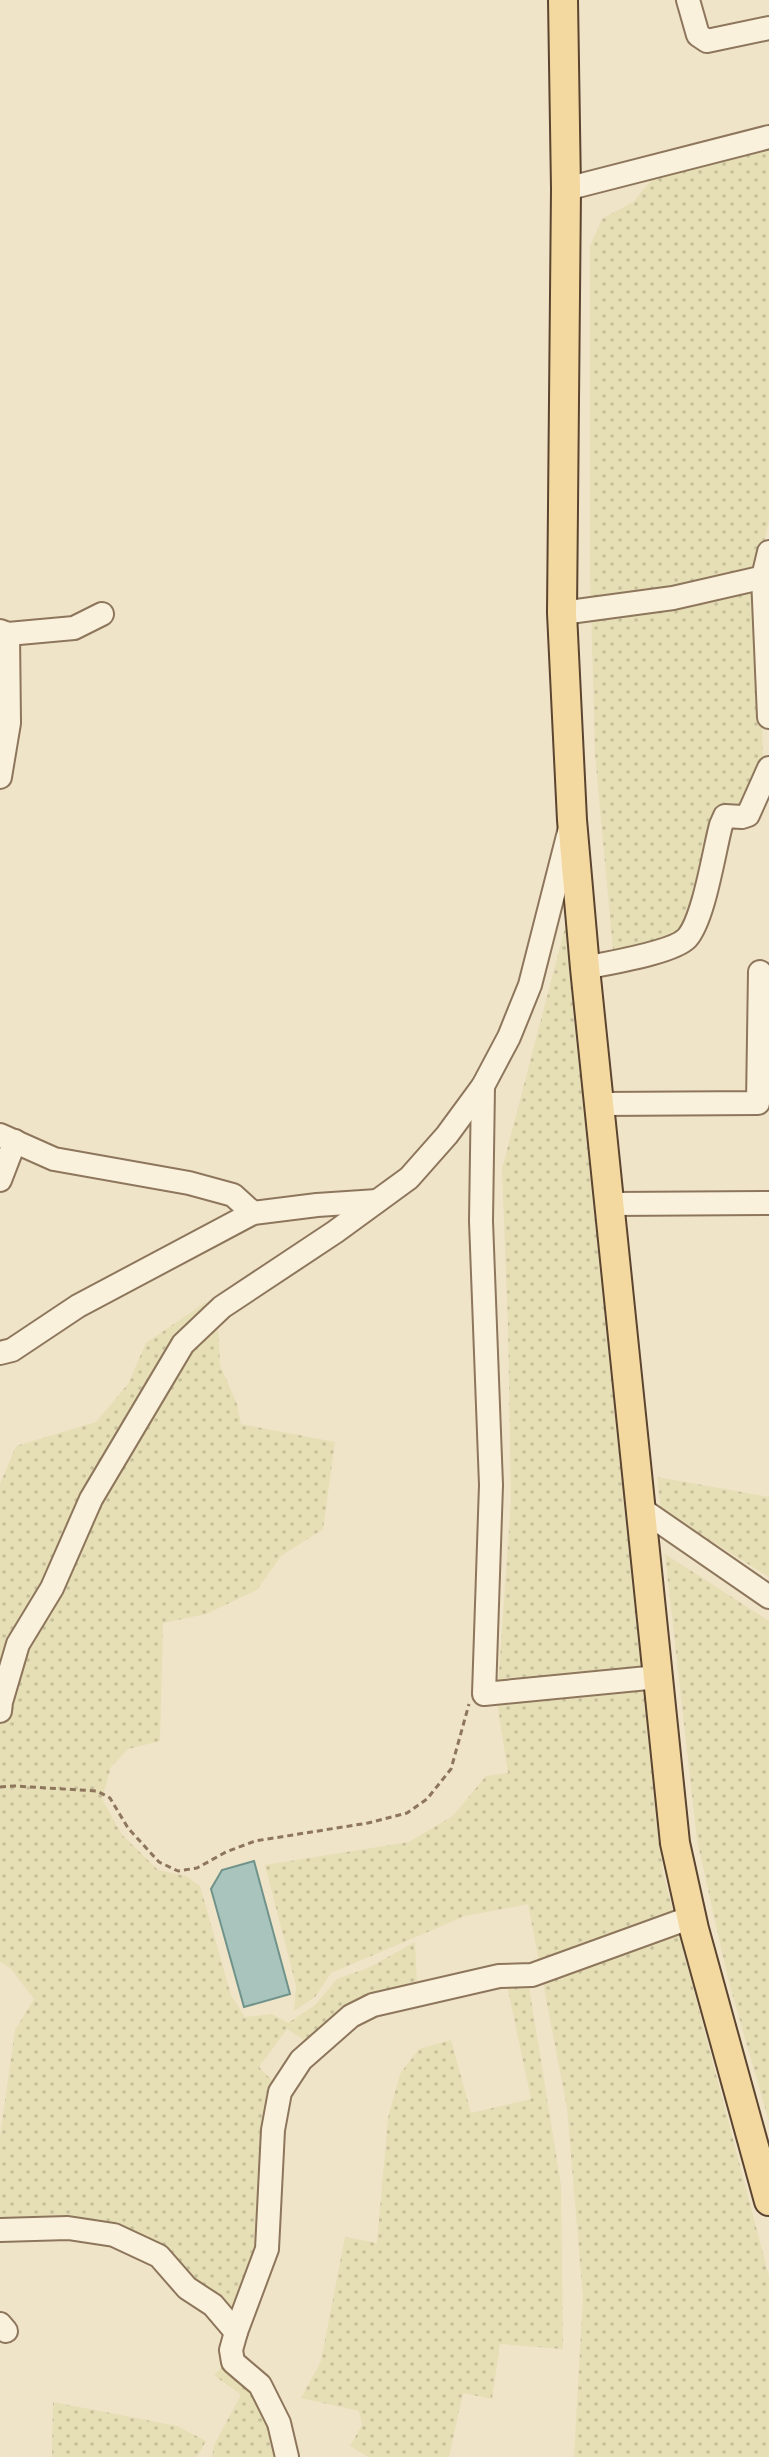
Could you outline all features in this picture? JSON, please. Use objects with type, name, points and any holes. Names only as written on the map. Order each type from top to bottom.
[{"type":"main road","points":[[563,0],[566,189],[562,613],[572,820],[585,968],[675,1843],[769,2201]]},
{"type":"street","points":[[688,0],[698,35],[707,41],[769,28]]},
{"type":"street","points":[[566,189],[769,137]]},
{"type":"street","points":[[769,552],[766,576],[769,717]]},
{"type":"street","points":[[562,613],[673,598],[766,576]]},
{"type":"street","points":[[0,777],[9,723],[4,633],[74,628],[102,614]]},
{"type":"street","points":[[585,968],[666,950],[686,939],[699,914],[725,816],[748,815],[768,775]]},
{"type":"street","points":[[0,1711],[18,1644],[52,1588],[91,1499],[183,1344],[222,1307],[409,1178],[447,1135],[483,1086],[509,1037],[530,985],[572,820]]},
{"type":"street","points":[[600,1104],[758,1103],[760,972]]},
{"type":"street","points":[[483,1086],[481,1221],[491,1485],[484,1694],[658,1677]]},
{"type":"street","points":[[0,1180],[7,1138],[54,1159],[189,1183],[233,1195],[253,1213]]},
{"type":"street","points":[[0,1353],[12,1350],[78,1306],[253,1213],[379,1201]]},
{"type":"street","points":[[611,1204],[769,1203]]},
{"type":"street","points":[[640,1508],[769,1597]]},
{"type":"street","points":[[287,2457],[279,2423],[260,2385],[233,2362],[231,2350],[267,2249],[273,2130],[280,2092],[301,2060],[351,2016],[373,2005],[499,1976],[532,1975],[692,1917]]},
{"type":"street","points":[[0,2230],[68,2228],[114,2235],[159,2256],[187,2288],[213,2305],[236,2332]]},
{"type":"path","points":[[0,1787],[97,1791],[110,1798],[128,1828],[159,1862],[178,1871],[197,1868],[255,1841],[368,1823],[407,1813],[427,1799],[451,1769],[470,1699],[484,1694]]},
{"type":"shaded area","points":[[769,148],[769,520],[758,572],[763,765],[745,813],[722,808],[688,920],[672,939],[613,950],[595,754],[590,573],[590,246],[602,219],[633,202],[654,177]]},
{"type":"shaded area","points":[[567,920],[663,1873],[769,2276],[769,2457],[574,2457],[583,2297],[567,2108],[528,1904],[465,1916],[331,1973],[315,1997],[294,2011],[296,1986],[265,1865],[409,1842],[453,1816],[486,1776],[508,1773],[497,1701],[511,1501],[502,1169]]},
{"type":"shaded area","points":[[206,1302],[218,1324],[220,1365],[237,1404],[241,1424],[335,1442],[323,1529],[281,1556],[257,1590],[206,1614],[163,1623],[160,1741],[128,1749],[111,1767],[102,1799],[122,1835],[158,1870],[186,1876],[200,1886],[231,1995],[245,2017],[272,2014],[288,2023],[315,2005],[337,1979],[368,1968],[415,1942],[417,1985],[310,2044],[287,2029],[259,2067],[278,2087],[264,2241],[238,2319],[193,2283],[167,2251],[0,2222],[0,2137],[15,2030],[34,1999],[10,1968],[0,1962],[0,1484],[16,1446],[96,1422],[128,1384],[146,1343]]},
{"type":"shaded area","points":[[657,1477],[769,1497],[769,1577],[661,1510]]},
{"type":"shaded area","points":[[665,1554],[769,1621],[769,2122],[728,1979],[697,1840]]},
{"type":"shaded area","points":[[506,1980],[528,1981],[561,2185],[563,2349],[500,2344],[492,2399],[463,2393],[449,2457],[368,2457],[350,2446],[362,2425],[359,2411],[301,2398],[321,2361],[345,2237],[377,2243],[388,2118],[400,2074],[419,2049],[451,2040],[471,2113],[531,2099]]},
{"type":"shaded area","points":[[227,2362],[259,2390],[282,2457],[212,2457],[214,2445],[241,2395],[214,2375]]},
{"type":"shaded area","points":[[53,2402],[177,2426],[206,2441],[197,2457],[52,2457]]},
{"type":"water","points":[[254,1861],[290,1994],[244,2007],[211,1889],[222,1870]]}]
